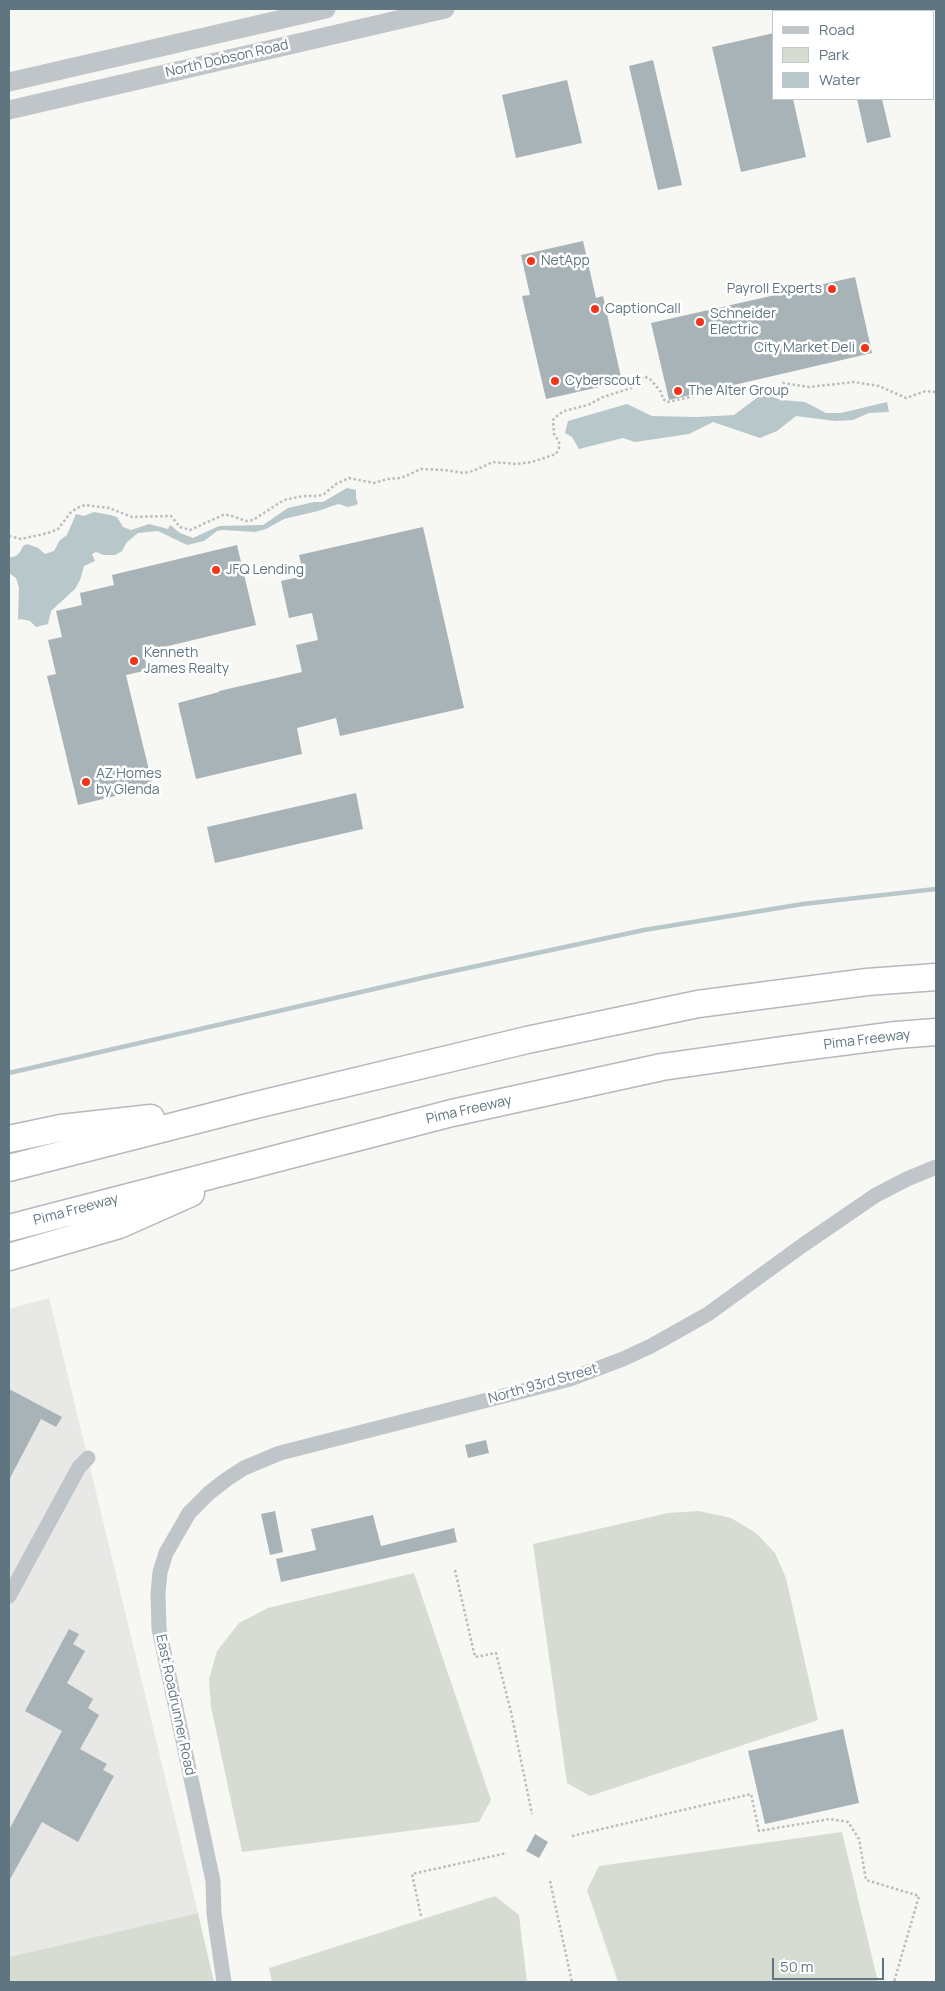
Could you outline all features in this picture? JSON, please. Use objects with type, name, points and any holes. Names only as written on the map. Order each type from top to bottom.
[{"type":"highway","points":[[9,1168],[252,1106],[527,1040],[698,1004],[867,982],[936,976]]},
{"type":"highway","name":"Pima Freeway","points":[[9,1228],[452,1113],[662,1067],[936,1032]]},
{"type":"highway","points":[[9,1139],[61,1128],[252,1106]]},
{"type":"highway","points":[[9,1257],[119,1225],[212,1183],[272,1159]]},
{"type":"street","name":"North Dobson Road","points":[[9,82],[326,9]]},
{"type":"street","name":"North Dobson Road","points":[[9,110],[445,9]]},
{"type":"street","name":"North 93rd Street","points":[[280,1453],[570,1379],[623,1359],[651,1346],[708,1314],[876,1195],[936,1167]]},
{"type":"street","name":"East Roadrunner Road","points":[[224,1982],[214,1914],[213,1881],[162,1646],[158,1593],[160,1572],[166,1553],[189,1513],[209,1493],[244,1468],[280,1453]]},
{"type":"street","points":[[9,1596],[79,1467],[88,1458]]},
{"type":"path","points":[[9,536],[21,540],[58,529],[70,513],[85,505],[109,508],[132,518],[171,516],[180,527],[190,530],[223,515],[229,515],[246,521],[253,520],[284,500],[298,496],[318,496],[324,494],[344,479],[349,478],[374,483],[387,479],[401,478],[421,469],[464,473],[473,472],[493,462],[516,464],[541,460],[556,454],[559,448],[553,427],[553,420],[558,415],[564,411],[588,405],[631,388],[644,376],[651,380],[667,402],[729,389],[776,390],[783,383],[809,387],[854,382],[879,386],[906,398],[926,391],[936,392]]},
{"type":"path","points":[[455,1570],[475,1657],[496,1653],[511,1712],[532,1814]]},
{"type":"path","points":[[572,1836],[751,1794],[759,1831],[830,1819],[848,1822],[859,1839],[866,1880],[919,1896],[894,1982]]},
{"type":"path","points":[[421,1916],[412,1874],[507,1853]]},
{"type":"path","points":[[550,1880],[572,1982]]},
{"type":"shaded area","points":[[49,1298],[198,1913],[9,1957],[9,1309]]},
{"type":"green space","points":[[699,1511],[731,1518],[756,1533],[775,1553],[786,1578],[818,1720],[590,1796],[567,1783],[533,1544],[668,1513]]},
{"type":"green space","points":[[414,1573],[491,1800],[479,1822],[242,1852],[211,1707],[209,1679],[217,1651],[239,1623],[268,1608]]},
{"type":"green space","points":[[842,1832],[878,1982],[618,1982],[587,1890],[599,1866]]},
{"type":"green space","points":[[495,1896],[519,1915],[527,1982],[272,1982],[269,1968]]},
{"type":"green space","points":[[198,1913],[214,1982],[9,1982],[9,1957]]},
{"type":"water","points":[[762,394],[782,400],[805,402],[826,413],[841,413],[887,402],[889,412],[869,413],[853,420],[835,421],[796,416],[777,431],[760,438],[713,422],[689,434],[635,442],[623,438],[579,449],[572,437],[565,433],[568,421],[627,404],[652,416],[697,417],[734,415]]},
{"type":"water","points":[[347,488],[356,490],[358,503],[356,505],[348,507],[339,504],[335,505],[284,519],[266,529],[255,532],[222,530],[217,531],[204,541],[187,545],[158,531],[138,533],[127,542],[122,551],[115,555],[104,555],[96,552],[92,554],[95,561],[84,566],[75,589],[51,611],[48,624],[36,627],[30,621],[18,620],[19,588],[16,578],[9,573],[9,558],[16,556],[23,546],[27,544],[38,548],[45,554],[54,551],[60,540],[67,535],[76,514],[84,516],[94,512],[117,517],[123,527],[131,530],[149,524],[168,529],[170,525],[180,533],[193,538],[219,526],[263,525],[288,508],[314,502],[323,502]]},
{"type":"building","points":[[772,33],[772,100],[793,100],[806,157],[741,172],[712,47]]},
{"type":"building","points":[[653,60],[682,185],[658,190],[629,66]]},
{"type":"building","points":[[567,80],[582,143],[516,158],[502,95]]},
{"type":"building","points":[[857,100],[882,100],[891,137],[867,143]]},
{"type":"building","points":[[583,241],[596,298],[603,296],[622,382],[546,399],[522,296],[530,295],[521,255]]},
{"type":"building","points":[[855,277],[872,353],[669,400],[651,323]]},
{"type":"building","points":[[423,527],[464,708],[340,736],[336,718],[297,728],[302,754],[196,779],[178,703],[219,691],[302,672],[296,645],[318,640],[312,613],[289,618],[281,581],[304,576],[299,555]]},
{"type":"building","points":[[237,545],[256,625],[143,652],[148,670],[126,675],[153,787],[78,805],[47,676],[56,674],[48,640],[62,637],[56,611],[82,605],[80,593],[114,585],[112,575]]},
{"type":"building","points":[[356,793],[363,829],[215,863],[207,827]]},
{"type":"building","points":[[9,1389],[62,1417],[56,1427],[41,1419],[9,1480]]},
{"type":"building","points":[[486,1440],[489,1453],[468,1458],[465,1445]]},
{"type":"building","points":[[275,1511],[283,1552],[270,1555],[261,1514]]},
{"type":"building","points":[[373,1515],[381,1546],[454,1528],[457,1542],[281,1582],[276,1559],[316,1550],[311,1529]]},
{"type":"building","points":[[69,1629],[79,1634],[73,1644],[85,1651],[67,1683],[93,1699],[88,1708],[99,1715],[80,1749],[107,1764],[103,1770],[114,1776],[78,1842],[42,1822],[9,1881],[9,1830],[62,1731],[25,1711]]},
{"type":"building","points":[[843,1729],[859,1803],[765,1824],[748,1751]]},
{"type":"building","points":[[535,1834],[548,1842],[539,1858],[526,1851]]},
{"type":"waterway","points":[[9,1073],[435,975],[644,930],[803,904],[936,889]]},
{"type":"place","name":"NetApp","points":[[531,261]]},
{"type":"place","name":"Payroll Experts","points":[[832,289]]},
{"type":"place","name":"CaptionCall","points":[[595,309]]},
{"type":"place","name":"Schneider Electric","points":[[700,322]]},
{"type":"place","name":"City Market Deli","points":[[865,348]]},
{"type":"place","name":"Cyberscout","points":[[555,381]]},
{"type":"place","name":"The Alter Group","points":[[678,391]]},
{"type":"place","name":"JFQ Lending","points":[[216,570]]},
{"type":"place","name":"Kenneth James Realty","points":[[134,661]]},
{"type":"place","name":"AZ Homes by Glenda","points":[[86,782]]}]
